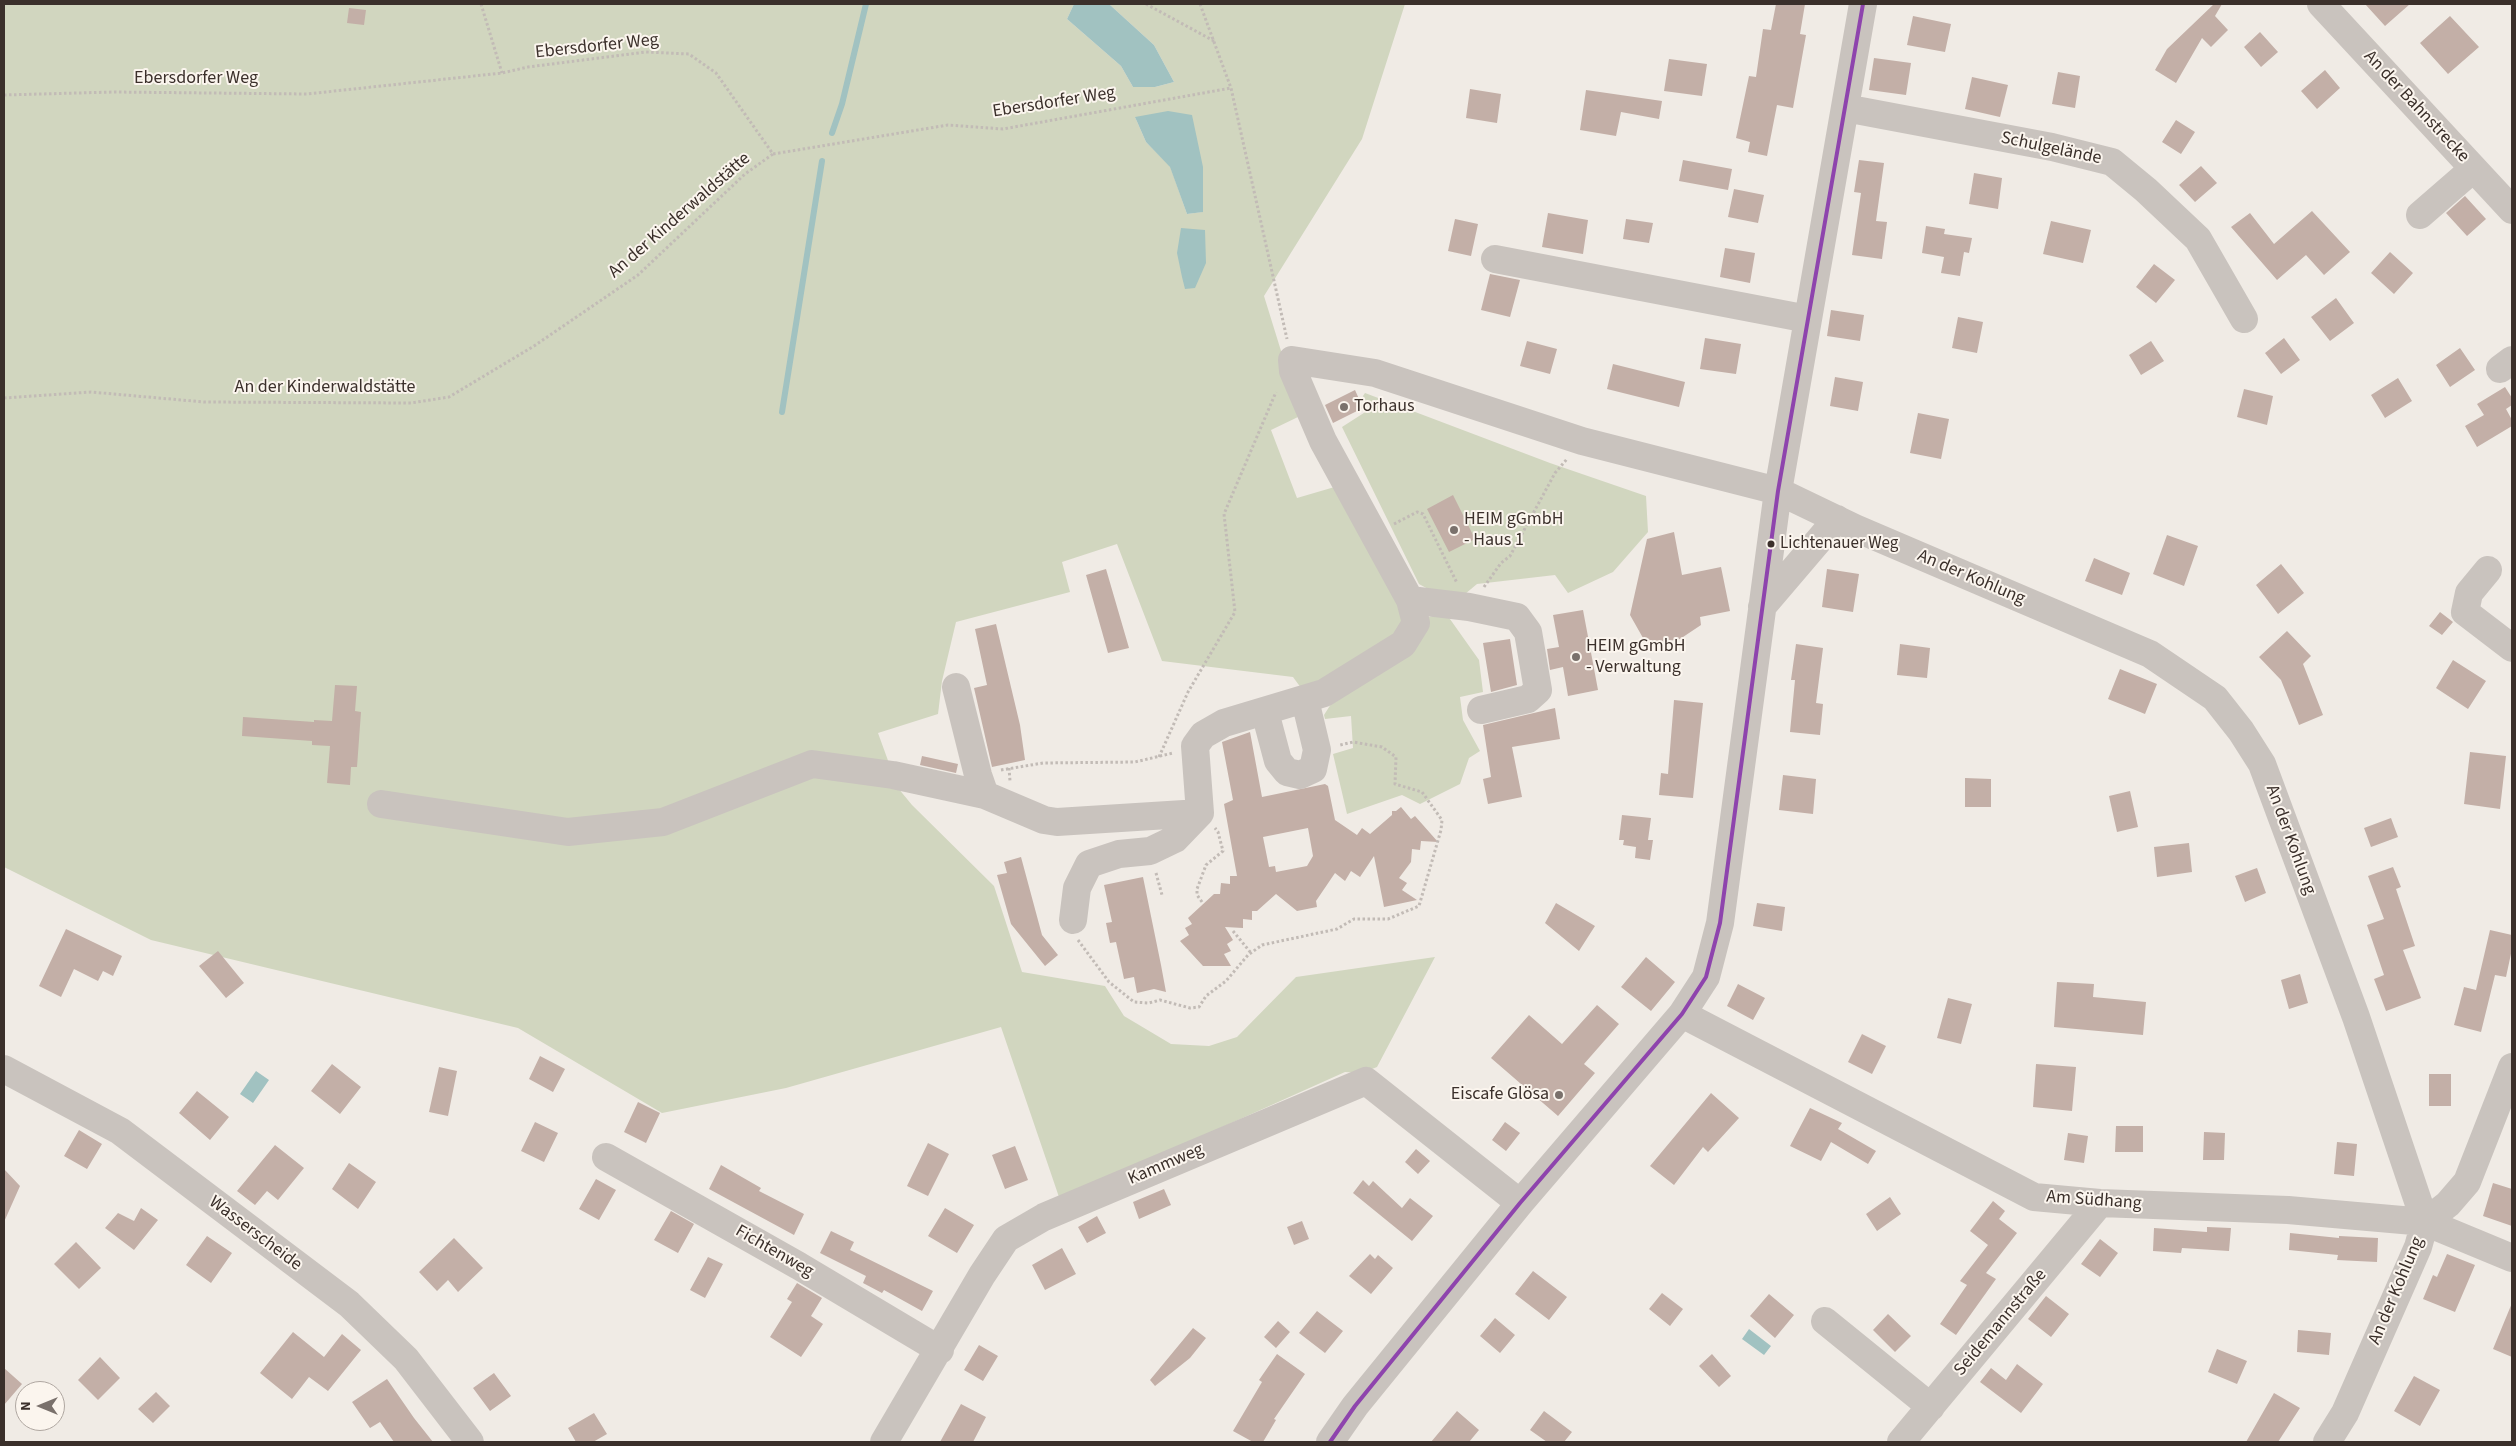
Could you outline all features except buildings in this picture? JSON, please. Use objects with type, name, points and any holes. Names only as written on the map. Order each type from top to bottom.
[{"type":"street","points":[[1330,1442],[1355,1406],[1520,1203],[1682,1014],[1706,976],[1720,923],[1778,491],[1863,4]]},
{"type":"street","name":"An der Bahnstrecke","points":[[2321,4],[2512,210]]},
{"type":"street","name":"Schulgelände","points":[[1845,108],[2060,149],[2112,162],[2146,190],[2198,239],[2244,319]]},
{"type":"street","points":[[2420,215],[2473,168]]},
{"type":"street","points":[[1495,259],[1808,319]]},
{"type":"street","points":[[1073,920],[1077,888],[1089,864],[1119,854],[1150,851],[1175,839],[1200,813],[1195,746],[1203,735],[1224,724],[1324,693],[1403,644],[1416,622],[1410,600],[1323,441],[1293,371],[1292,360],[1375,373],[1582,441],[1778,491]]},
{"type":"street","name":"An der Kohlung","points":[[1778,491],[1837,519],[2150,654],[2215,698],[2241,731],[2262,764],[2356,1017],[2425,1222],[2414,1256],[2345,1412],[2327,1442]]},
{"type":"street","points":[[1762,607],[1837,519]]},
{"type":"street","points":[[2488,570],[2469,593],[2465,612],[2512,648]]},
{"type":"street","points":[[1410,600],[1472,603],[1517,617],[1528,632],[1538,690],[1528,699],[1481,710]]},
{"type":"street","points":[[956,687],[981,785]]},
{"type":"street","points":[[1265,712],[1278,761],[1287,772],[1300,775],[1313,769],[1317,750],[1305,700]]},
{"type":"street","points":[[380,804],[568,832],[663,822],[812,764],[981,785],[1044,820],[1057,822],[1200,813]]},
{"type":"street","name":"Am Südhang","points":[[1682,1014],[2034,1197],[2100,1203],[2288,1210],[2425,1222],[2512,1258]]},
{"type":"street","points":[[2425,1222],[2448,1204],[2467,1182],[2512,1067]]},
{"type":"street","name":"Wasserscheide","points":[[4,1069],[120,1131],[349,1304],[406,1359],[470,1442]]},
{"type":"street","name":"Kammweg","points":[[884,1442],[940,1350],[982,1275],[1006,1239],[1044,1217],[1366,1081],[1520,1203]]},
{"type":"street","name":"Fichtenweg","points":[[606,1157],[799,1266],[940,1350]]},
{"type":"street","name":"Seidemannstraße","points":[[1902,1442],[2100,1203]]},
{"type":"street","points":[[1825,1321],[1931,1407]]},
{"type":"path","points":[[481,4],[502,73]]},
{"type":"path","points":[[1146,4],[1214,42]]},
{"type":"path","points":[[1159,757],[1188,692],[1235,612],[1224,514],[1263,418],[1292,360],[1231,88],[1200,4]]},
{"type":"path","name":"Ebersdorfer Weg","points":[[4,95],[114,92],[306,94],[502,73],[528,67],[646,52],[690,54],[716,73],[773,154],[948,125],[1003,129],[1231,88]]},
{"type":"path","name":"An der Kinderwaldstätte","points":[[4,398],[91,392],[204,402],[411,404],[449,397],[534,346],[638,274],[745,174],[773,154]]},
{"type":"path","points":[[1388,528],[1417,512],[1423,514],[1462,593],[1472,603],[1501,563],[1510,556],[1555,473],[1582,441]]},
{"type":"path","points":[[1073,920],[1079,945],[1109,982],[1134,1002],[1149,1003],[1160,1000],[1190,1008],[1199,1007],[1206,996],[1226,980],[1262,945],[1337,929],[1354,919],[1388,919],[1419,906],[1441,830],[1442,820],[1422,792],[1395,784],[1396,757],[1382,747],[1353,742],[1317,750]]},
{"type":"path","points":[[981,785],[1043,762],[1136,762],[1195,746]]},
{"type":"path","points":[[1200,813],[1218,832],[1223,851],[1206,865],[1197,889],[1197,895],[1202,902]]},
{"type":"path","points":[[1233,931],[1252,953]]},
{"type":"green space","points":[[4,4],[1074,4],[1067,19],[1121,66],[1133,87],[1155,87],[1174,82],[1154,45],[1109,4],[1405,4],[1362,139],[1264,296],[1286,367],[1298,417],[1271,430],[1297,498],[1338,486],[1405,602],[1402,631],[1304,692],[1293,677],[1162,661],[1117,544],[1062,562],[1070,592],[956,622],[942,681],[938,714],[878,733],[898,788],[912,805],[994,886],[1022,972],[1105,986],[1124,1016],[1171,1044],[1209,1046],[1237,1037],[1296,977],[1435,957],[1377,1067],[1362,1073],[1345,1072],[1060,1200],[1001,1027],[786,1088],[662,1113],[518,1028],[151,940],[4,867]],"holes":[[[1135,117],[1168,165],[1146,142]],[[1170,167],[1202,212],[1187,214]]]},
{"type":"green space","points":[[1365,393],[1550,463],[1646,496],[1648,532],[1613,572],[1568,593],[1555,575],[1477,584],[1459,599],[1437,594],[1419,584],[1342,427],[1370,409],[1363,396]]},
{"type":"green space","points":[[1445,612],[1479,660],[1483,692],[1460,697],[1463,720],[1480,751],[1469,758],[1460,784],[1420,804],[1402,795],[1347,814],[1333,754],[1353,748],[1351,716],[1325,719],[1324,715],[1338,693],[1429,617]]},
{"type":"water","points":[[1074,4],[1109,4],[1154,45],[1174,82],[1155,87],[1133,87],[1121,66],[1067,19]]},
{"type":"water","points":[[1168,111],[1192,115],[1203,167],[1203,212],[1187,214],[1170,167],[1146,142],[1135,117]]},
{"type":"water","points":[[1181,228],[1205,230],[1206,263],[1195,288],[1185,289],[1182,277],[1177,253]]},
{"type":"water","points":[[256,1071],[269,1080],[253,1103],[240,1094]]},
{"type":"water","points":[[1749,1329],[1771,1346],[1764,1355],[1742,1339]]},
{"type":"waterway","points":[[832,133],[842,104],[866,4]]},
{"type":"waterway","points":[[782,412],[822,161]]},
{"type":"transit line","points":[[1330,1442],[1355,1406],[1520,1203],[1682,1014],[1706,977],[1720,923],[1778,491],[1863,4]]},
{"type":"place","name":"Torhaus","points":[[1344,407]]},
{"type":"place","name":"HEIM gGmbH - Haus 1","points":[[1454,530]]},
{"type":"place","name":"Lichtenauer Weg","points":[[1771,544]]},
{"type":"place","name":"HEIM gGmbH - Verwaltung","points":[[1576,657]]},
{"type":"place","name":"Eiscafe Glösa","points":[[1559,1095]]}]
